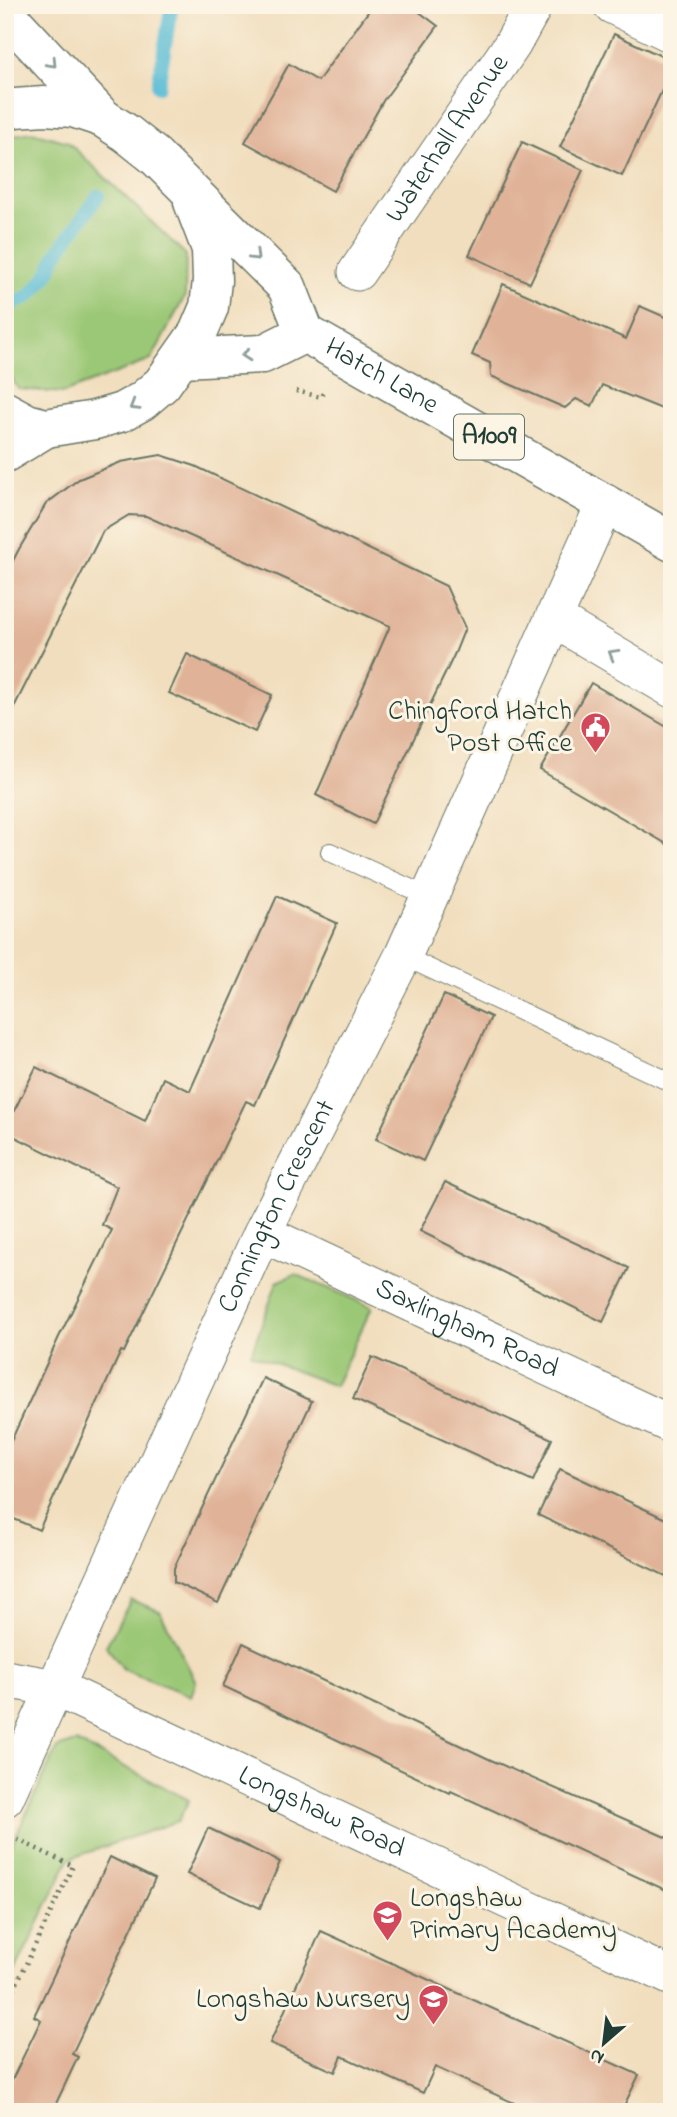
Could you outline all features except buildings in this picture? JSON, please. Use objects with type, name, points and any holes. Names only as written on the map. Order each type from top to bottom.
[{"type":"main road","name":"Hatch Lane","points":[[5,13],[286,287],[304,333],[672,542]]},
{"type":"main road","points":[[5,111],[44,106],[73,108],[128,135]]},
{"type":"main road","points":[[5,453],[46,428],[95,420],[122,412],[142,401],[162,384],[182,358],[198,333],[209,307],[212,281],[211,249],[189,191]]},
{"type":"main road","name":"Hatch Lane","points":[[182,358],[263,354],[304,333]]},
{"type":"main road","points":[[5,411],[27,423],[46,428]]},
{"type":"street","name":"Waterhall Avenue","points":[[357,272],[512,45],[534,5]]},
{"type":"street","points":[[612,5],[672,34]]},
{"type":"street","points":[[605,503],[554,619],[672,688]]},
{"type":"street","name":"Connington Crescent","points":[[5,1798],[262,1233],[403,956],[554,619]]},
{"type":"street","name":"Saxlingham Road","points":[[262,1233],[672,1425]]},
{"type":"street","name":"Longshaw Road","points":[[5,1679],[56,1688],[672,1977]]},
{"type":"lane","points":[[330,852],[429,897]]},
{"type":"lane","points":[[403,956],[672,1083]]},
{"type":"path","points":[[296,391],[321,397],[330,382]]},
{"type":"path","points":[[5,1834],[73,1867],[5,2008]]},
{"type":"green space","points":[[32,132],[68,142],[186,255],[185,296],[151,360],[63,393],[18,389],[5,367],[5,137]]},
{"type":"green space","points":[[295,1274],[372,1307],[335,1386],[251,1354],[277,1282]]},
{"type":"green space","points":[[131,1600],[160,1611],[196,1682],[191,1696],[124,1670],[106,1646]]},
{"type":"green space","points":[[76,1742],[189,1800],[178,1821],[69,1859],[5,1993],[5,1859],[57,1748]]},
{"type":"waterway","points":[[158,86],[172,5]]},
{"type":"waterway","points":[[5,308],[29,296],[47,276],[56,255],[98,196]]},
{"type":"place","name":"Chingford Hatch Post Office","points":[[595,755]]},
{"type":"place","name":"Longshaw Primary Academy","points":[[387,1942]]},
{"type":"place","name":"Longshaw Nursery","points":[[433,2027]]}]
